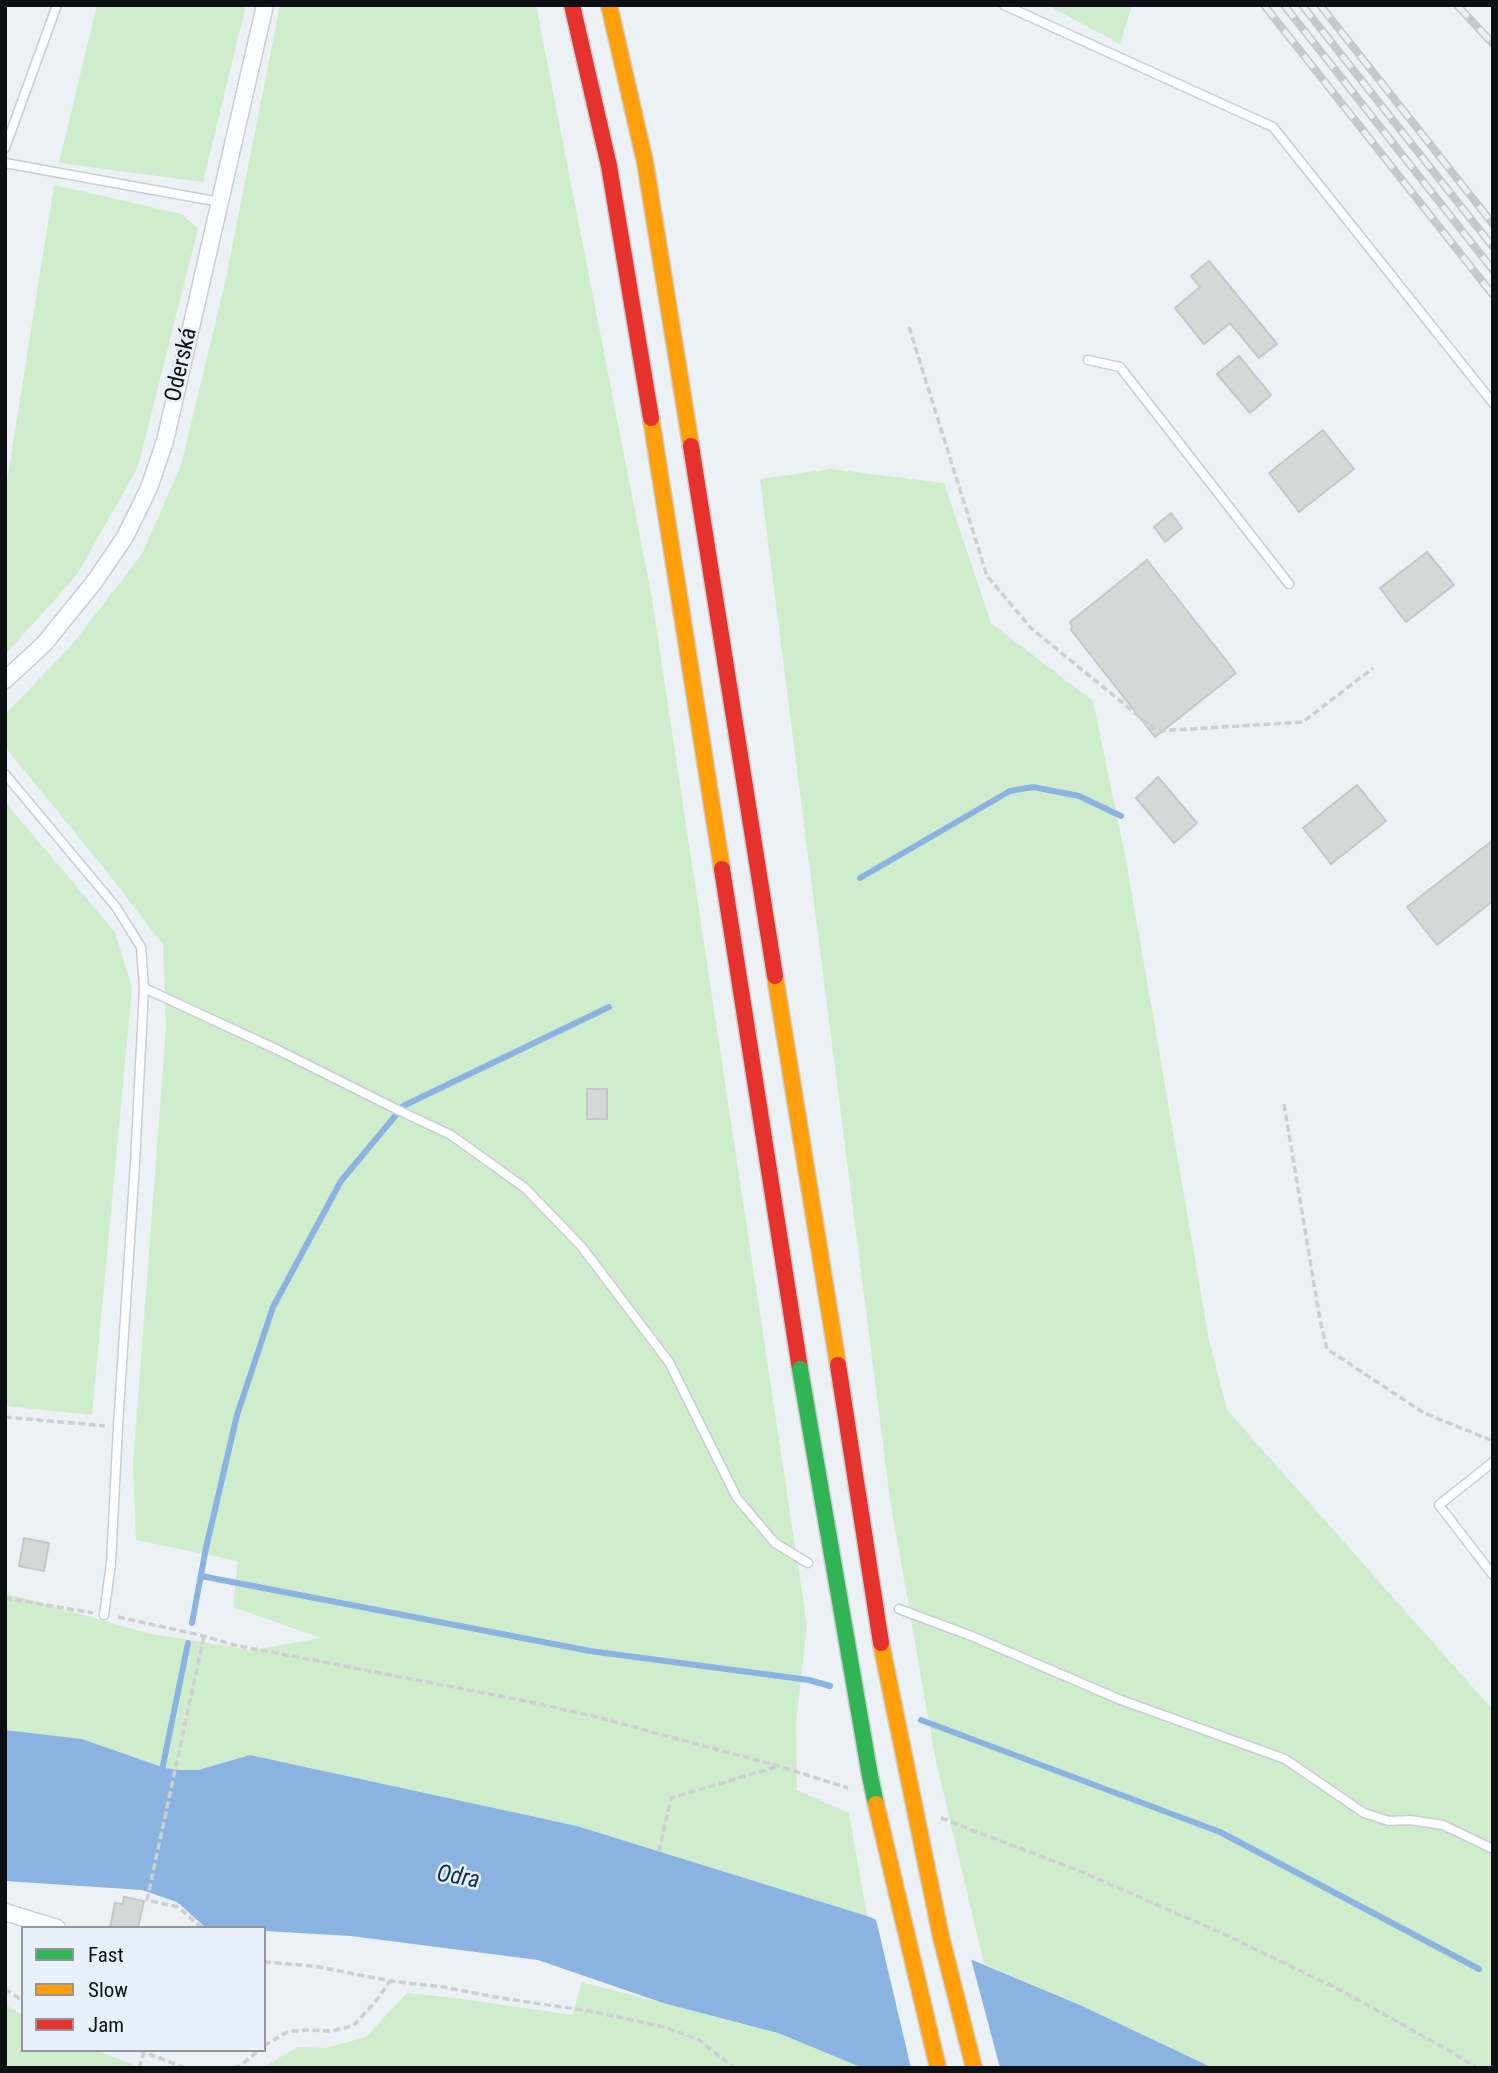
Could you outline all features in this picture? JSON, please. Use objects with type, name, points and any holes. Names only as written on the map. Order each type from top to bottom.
[{"type":"highway","points":[[572,5],[609,166],[641,355],[800,1369],[870,1776],[938,2068]]},
{"type":"highway","points":[[609,5],[645,162],[838,1365],[875,1612],[941,1937],[974,2068]]},
{"type":"street","name":"Oderská","points":[[5,681],[44,644],[110,560],[138,513],[149,488],[164,441],[265,5]]},
{"type":"street","points":[[5,1912],[50,1926]]},
{"type":"lane","points":[[5,148],[57,5]]},
{"type":"lane","points":[[1004,5],[1273,127],[1493,403]]},
{"type":"lane","points":[[5,163],[220,202]]},
{"type":"lane","points":[[1087,360],[1120,367],[1289,584]]},
{"type":"lane","points":[[5,774],[116,906],[141,947],[144,988],[111,1563],[104,1615]]},
{"type":"lane","points":[[144,988],[452,1135],[525,1188],[581,1246],[669,1363],[737,1498],[775,1543],[808,1563]]},
{"type":"lane","points":[[1493,1462],[1439,1505],[1493,1575]]},
{"type":"lane","points":[[899,1609],[974,1637],[1121,1700],[1285,1759],[1364,1813],[1389,1821],[1410,1820],[1443,1825],[1493,1849]]},
{"type":"path","points":[[909,327],[987,576],[1031,628],[1157,731],[1303,722],[1373,668]]},
{"type":"path","points":[[1284,1104],[1327,1349],[1424,1413],[1493,1441]]},
{"type":"path","points":[[5,1417],[118,1426]]},
{"type":"path","points":[[5,1598],[104,1615],[272,1653],[526,1700],[778,1766],[848,1788]]},
{"type":"path","points":[[200,1926],[178,1907],[147,1900],[204,1636]]},
{"type":"path","points":[[659,1852],[671,1798],[778,1766]]},
{"type":"path","points":[[941,1818],[1082,1872],[1226,1935],[1340,1990],[1477,2068]]},
{"type":"path","points":[[266,1962],[314,1966],[390,1981],[590,2011],[663,2026],[698,2039],[734,2068]]},
{"type":"path","points":[[266,2045],[286,2032],[331,2031],[353,2026],[390,1981]]},
{"type":"path","points":[[5,1989],[21,2000]]},
{"type":"path","points":[[144,2052],[185,2068]]},
{"type":"path","points":[[234,2068],[257,2052]]},
{"type":"green space","points":[[97,5],[246,5],[203,182],[59,163]]},
{"type":"green space","points":[[280,5],[536,5],[651,593],[807,1625],[796,1723],[797,1790],[849,1813],[867,1916],[577,1826],[250,1755],[198,1770],[179,1770],[165,1768],[82,1739],[5,1730],[5,1593],[151,1634],[251,1650],[321,1638],[233,1607],[238,1561],[136,1540],[133,1464],[166,1028],[163,945],[5,747],[5,714],[71,646],[142,554],[181,465],[225,283]]},
{"type":"green space","points":[[1047,5],[1132,5],[1120,44]]},
{"type":"green space","points":[[54,185],[182,214],[198,229],[138,467],[76,576],[5,655],[5,494]]},
{"type":"green space","points":[[831,469],[944,483],[991,623],[1093,701],[1126,860],[1209,1340],[1227,1410],[1493,1710],[1493,2068],[1213,2068],[1080,2005],[984,1964],[935,1757],[890,1499],[760,479]]},
{"type":"green space","points":[[5,802],[115,932],[132,988],[92,1415],[5,1406]]},
{"type":"green space","points":[[582,1982],[778,2033],[863,2068],[262,2068],[297,2047],[326,2048],[366,2037],[407,1993],[572,2015]]},
{"type":"green space","points":[[5,2005],[21,2014],[21,2052],[101,2052],[142,2068],[5,2068]]},
{"type":"water","name":"Odra","points":[[5,1730],[82,1739],[165,1768],[179,1770],[198,1770],[250,1755],[577,1826],[867,1916],[1080,2005],[1213,2068],[863,2068],[778,2033],[663,2003],[538,1960],[351,1936],[266,1931],[266,1926],[204,1926],[177,1902],[142,1890],[5,1881]]},
{"type":"pier","points":[[875,1915],[970,1955],[1000,2068],[911,2068]]},
{"type":"building","points":[[1209,261],[1277,344],[1259,358],[1230,323],[1204,344],[1175,308],[1200,287],[1191,276]]},
{"type":"building","points":[[1239,356],[1271,395],[1250,413],[1217,374]]},
{"type":"building","points":[[1323,430],[1354,469],[1299,512],[1269,473]]},
{"type":"building","points":[[1171,513],[1182,528],[1165,542],[1154,527]]},
{"type":"building","points":[[1427,552],[1454,585],[1406,622],[1380,588]]},
{"type":"building","points":[[1147,560],[1236,673],[1155,737],[1071,630],[1070,622]]},
{"type":"building","points":[[1158,777],[1197,823],[1174,843],[1136,798]]},
{"type":"building","points":[[1357,785],[1386,821],[1331,864],[1303,828]]},
{"type":"building","points":[[1493,840],[1493,901],[1437,945],[1407,907]]},
{"type":"building","points":[[587,1089],[607,1089],[607,1119],[587,1119]]},
{"type":"building","points":[[24,1538],[49,1543],[44,1571],[19,1566]]},
{"type":"building","points":[[124,1897],[144,1901],[138,1926],[110,1926],[115,1903],[123,1904]]},
{"type":"waterway","points":[[860,878],[1010,791],[1033,787],[1079,796],[1121,816]]},
{"type":"waterway","points":[[403,1106],[609,1007]]},
{"type":"waterway","points":[[192,1623],[206,1548],[237,1415],[273,1307],[341,1181],[396,1115]]},
{"type":"waterway","points":[[201,1576],[590,1651],[809,1680],[830,1686]]},
{"type":"waterway","points":[[161,1775],[188,1643]]},
{"type":"waterway","points":[[921,1720],[1220,1832],[1479,1969]]},
{"type":"railway","points":[[1264,5],[1493,295]]},
{"type":"railway","points":[[1284,5],[1493,270]]},
{"type":"railway","points":[[1302,5],[1493,247]]},
{"type":"railway","points":[[1320,5],[1493,224]]},
{"type":"railway","points":[[1457,5],[1493,44]]},
{"type":"traffic: slow","points":[[609,5],[645,162],[691,446]]},
{"type":"traffic: slow","points":[[651,418],[722,869]]},
{"type":"traffic: slow","points":[[775,976],[838,1365]]},
{"type":"traffic: slow","points":[[881,1643],[941,1937],[974,2068]]},
{"type":"traffic: slow","points":[[876,1804],[938,2068]]},
{"type":"traffic: jam","points":[[572,5],[609,166],[651,418]]},
{"type":"traffic: jam","points":[[691,446],[775,976]]},
{"type":"traffic: jam","points":[[722,869],[800,1369]]},
{"type":"traffic: jam","points":[[838,1365],[881,1643]]},
{"type":"traffic: fast","points":[[800,1369],[876,1804]]}]
